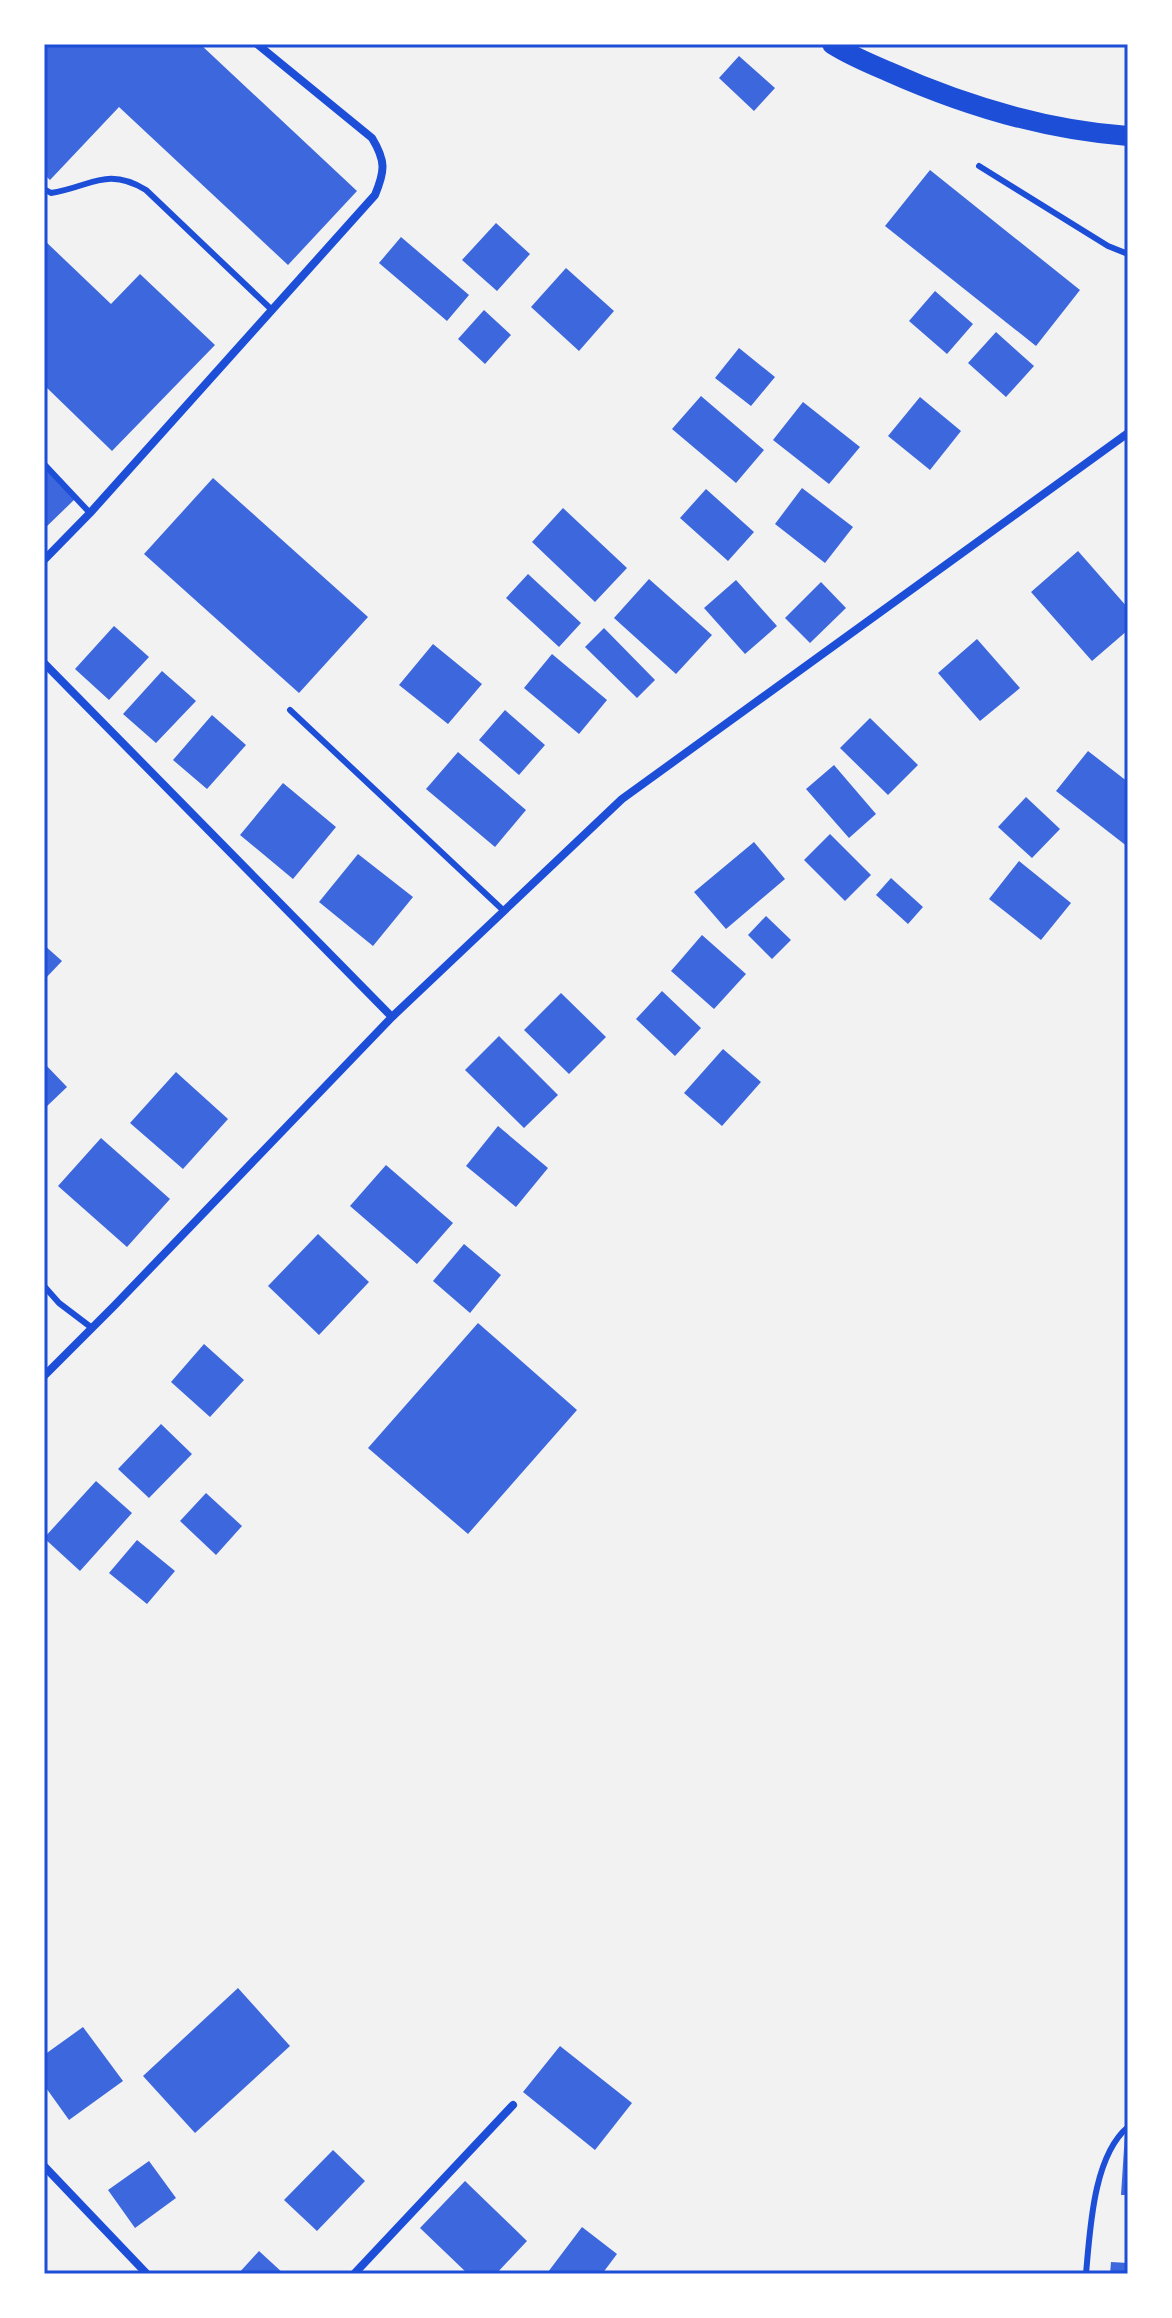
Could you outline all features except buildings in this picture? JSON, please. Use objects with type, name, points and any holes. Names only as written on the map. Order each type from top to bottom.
[{"type":"main road","points":[[832,44],[930,91],[1007,115],[1087,133],[1128,136]]},
{"type":"main road","points":[[1087,133],[1128,129]]},
{"type":"street","points":[[44,560],[90,513],[375,195],[383,174],[382,154],[372,138],[257,44]]},
{"type":"street","points":[[44,1376],[392,1017],[622,799],[1128,433]]},
{"type":"street","points":[[44,663],[392,1017]]},
{"type":"street","points":[[354,2274],[513,2105]]},
{"type":"street","points":[[44,2166],[147,2274]]},
{"type":"lane","points":[[979,166],[1108,246],[1128,254]]},
{"type":"lane","points":[[44,189],[51,193],[111,178],[130,180],[146,190],[272,310]]},
{"type":"lane","points":[[44,464],[90,513]]},
{"type":"lane","points":[[290,710],[504,911]]},
{"type":"lane","points":[[44,1286],[59,1303],[92,1328]]},
{"type":"lane","points":[[1086,2274],[1099,2177],[1118,2135],[1128,2127]]}]
